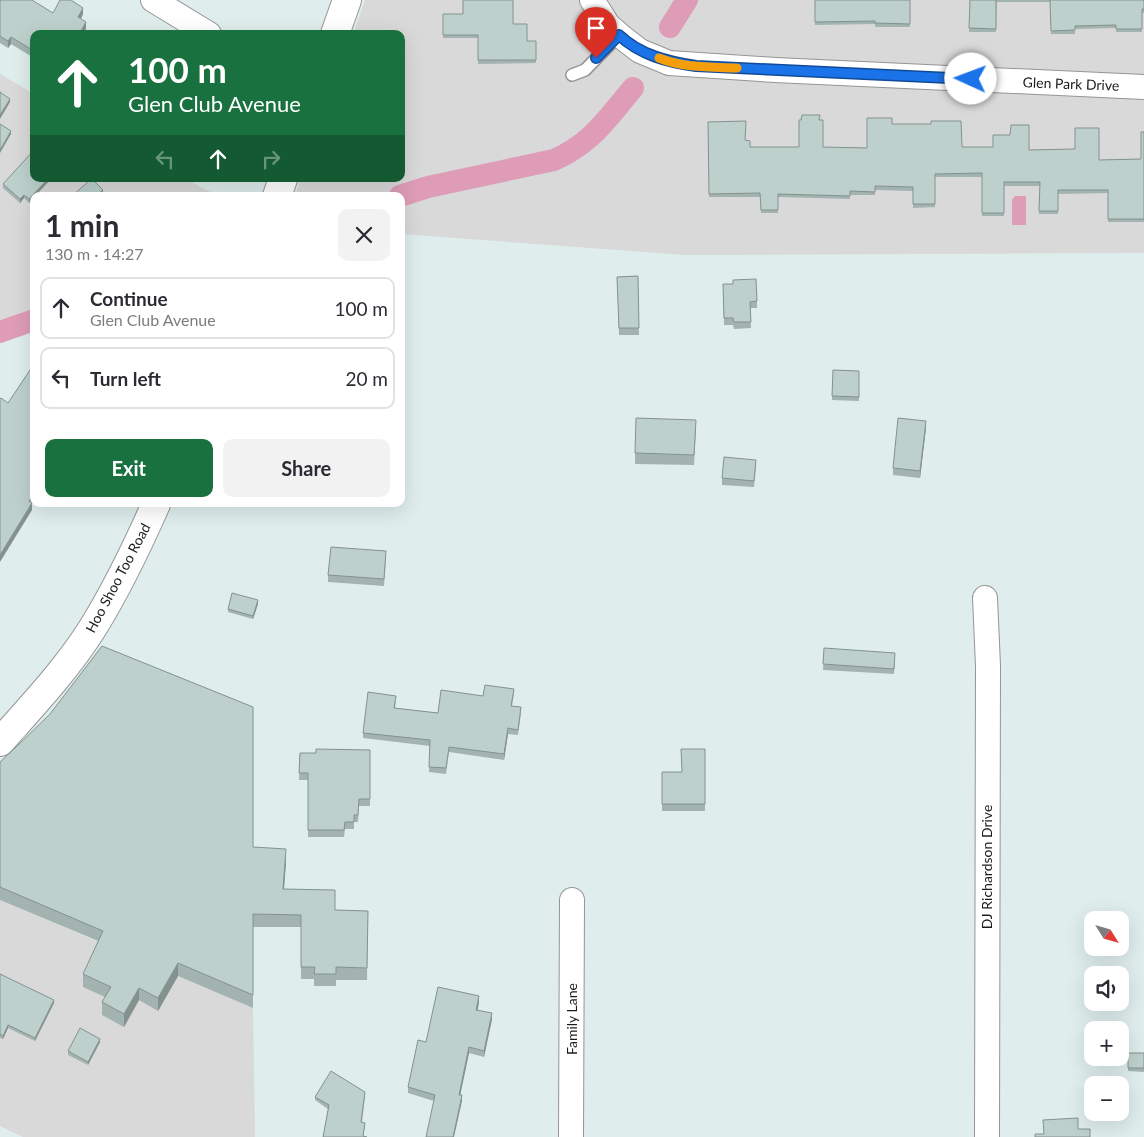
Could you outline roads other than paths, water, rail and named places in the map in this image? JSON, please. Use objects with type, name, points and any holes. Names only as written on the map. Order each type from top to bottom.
[{"type":"street","points":[[153,0],[202,30]]},
{"type":"street","points":[[336,30],[347,0]]},
{"type":"street","name":"Glen Park Drive","points":[[592,0],[608,25],[619,35],[640,50],[669,62],[755,69],[1144,87]]},
{"type":"street","name":"Hoo Shoo Too Road","points":[[0,742],[45,691],[91,630],[116,587],[155,507]]},
{"type":"street","name":"DJ Richardson Drive","points":[[985,598],[988,666],[987,1137]]},
{"type":"street","name":"Family Lane","points":[[571,1137],[572,900]]},
{"type":"lane","points":[[572,75],[585,70],[619,35]]},
{"type":"waterway","points":[[670,27],[687,0]]},
{"type":"waterway","points":[[405,194],[428,187],[554,160],[589,138],[607,120],[633,88]]},
{"type":"waterway","points":[[0,332],[30,321]]}]
